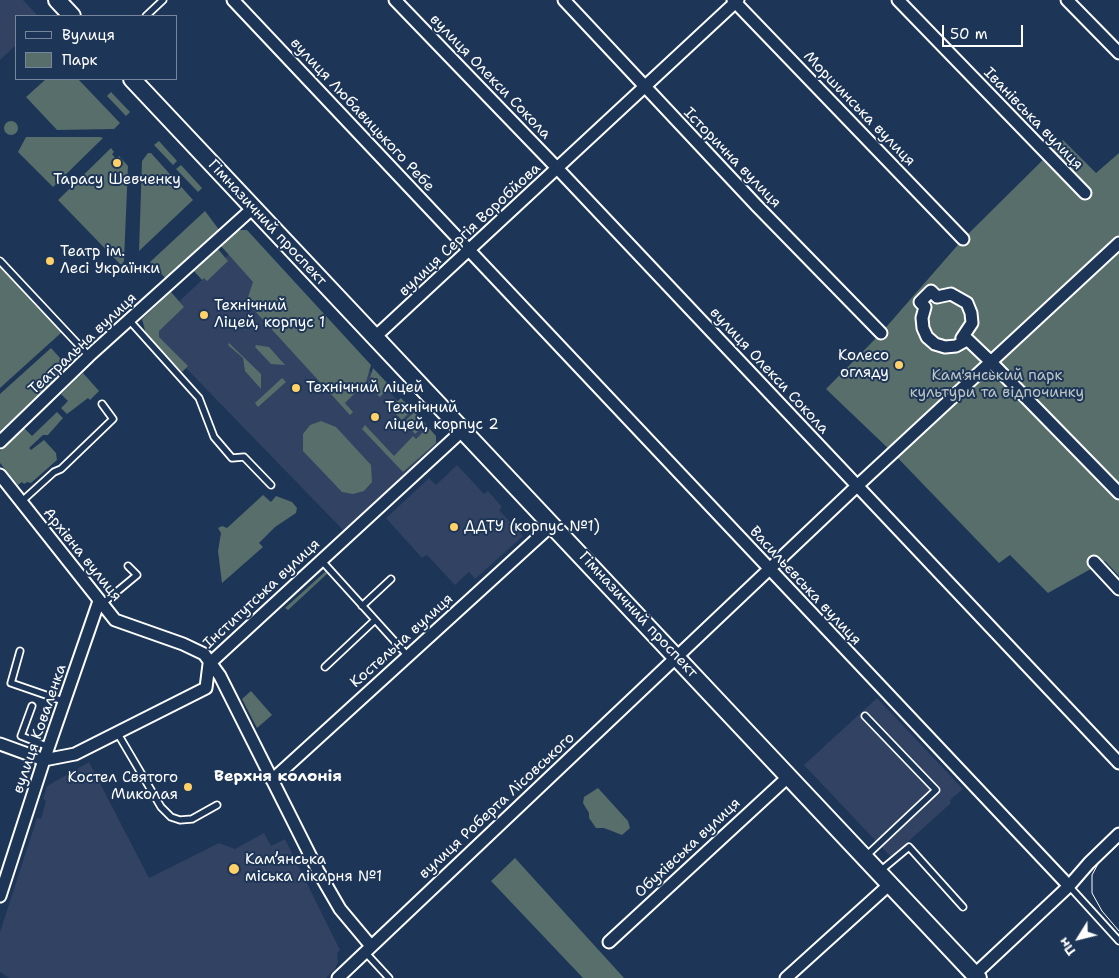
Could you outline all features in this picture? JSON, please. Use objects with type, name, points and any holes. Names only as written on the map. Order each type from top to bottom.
[{"type":"main road","points":[[57,0],[71,15]]},
{"type":"main road","name":"Гімназичний проспект","points":[[133,80],[977,976]]},
{"type":"street","name":"вулиця Любавицького Ребе","points":[[233,0],[469,251]]},
{"type":"street","name":"вулиця Олекси Сокола","points":[[395,0],[558,169],[1119,763]]},
{"type":"street","name":"Історична вулиця","points":[[564,0],[644,87],[881,333]]},
{"type":"street","name":"Іванівська вулиця","points":[[898,0],[1085,193]]},
{"type":"street","points":[[1067,0],[1119,53]]},
{"type":"street","name":"вулиця Сергія Воробйова","points":[[375,337],[558,169],[735,1]]},
{"type":"street","name":"Моршинська вулиця","points":[[735,1],[963,240]]},
{"type":"street","name":"Театральна вулиця","points":[[0,442],[89,356],[253,208]]},
{"type":"street","name":"вулиця Роберта Лісовського","points":[[338,978],[857,486],[1119,243]]},
{"type":"street","name":"Васильєвська вулиця","points":[[469,251],[1069,886]]},
{"type":"street","points":[[931,291],[937,297],[951,294],[966,303],[971,313],[972,323],[962,338],[964,340],[956,346],[945,347],[935,344],[927,337],[923,328],[922,318],[925,307],[920,302],[931,291]]},
{"type":"street","points":[[964,340],[967,339],[991,362],[1117,487]]},
{"type":"street","name":"Інститутська вулиця","points":[[44,760],[76,754],[206,688],[209,664],[463,430]]},
{"type":"street","name":"Архівна вулиця","points":[[2,484],[21,502],[115,620],[183,644],[204,654],[209,664],[220,676],[318,872],[340,909],[368,949]]},
{"type":"street","name":"Костельна вулиця","points":[[272,780],[553,524]]},
{"type":"street","points":[[1094,562],[1119,589]]},
{"type":"street","name":"вулиця Коваленка","points":[[0,896],[44,760],[101,602]]},
{"type":"street","points":[[0,744],[44,760]]},
{"type":"street","name":"Обухівська вулиця","points":[[609,942],[788,777]]},
{"type":"street","points":[[977,976],[1119,834]]},
{"type":"street","points":[[786,978],[885,878]]},
{"type":"lane","points":[[147,15],[163,0]]},
{"type":"lane","points":[[0,261],[89,356]]},
{"type":"lane","points":[[130,320],[199,398],[214,437],[232,458],[244,457],[271,485]]},
{"type":"lane","points":[[21,502],[54,472],[61,470],[113,419],[102,404]]},
{"type":"lane","points":[[321,559],[407,655]]},
{"type":"lane","points":[[101,602],[137,575],[128,566]]},
{"type":"lane","points":[[362,606],[391,578]]},
{"type":"lane","points":[[325,667],[375,620]]},
{"type":"lane","points":[[20,651],[11,683],[66,702]]},
{"type":"lane","points":[[32,706],[22,736],[49,747]]},
{"type":"lane","points":[[865,716],[936,790],[865,857]]},
{"type":"lane","points":[[118,734],[161,807],[171,817],[180,820],[192,819],[217,805]]},
{"type":"lane","points":[[885,878],[909,847],[963,907]]},
{"type":"lane","name":"Васильєвська вулиця","points":[[1069,886],[1119,941]]},
{"type":"lane","points":[[368,949],[389,978]]},
{"type":"shaded area","points":[[0,0],[23,0],[37,15],[15,15],[15,46],[0,60]]},
{"type":"shaded area","name":"Технічний ліцей","points":[[246,238],[440,446],[343,530],[149,330]]},
{"type":"shaded area","name":"ДДТУ (корпус №1)","points":[[457,465],[484,494],[488,491],[502,507],[499,510],[523,536],[475,579],[469,572],[455,585],[427,555],[422,558],[386,518],[429,478],[436,485]]},
{"type":"shaded area","points":[[877,698],[963,789],[952,798],[951,803],[891,857],[804,765]]},
{"type":"shaded area","name":"Кам’янська міська лікарня №1","points":[[89,762],[149,878],[219,843],[235,849],[264,833],[271,846],[285,839],[340,950],[337,953],[338,962],[335,969],[326,978],[9,978],[0,972],[0,932],[37,818],[41,819],[46,801],[43,799],[47,786]]},
{"type":"green space","points":[[45,80],[79,80],[120,123],[114,129],[57,130],[26,97]]},
{"type":"green space","points":[[111,92],[130,112],[126,116],[107,96]]},
{"type":"green space","points":[[8,121],[14,121],[18,128],[14,135],[8,135],[4,131],[4,125]]},
{"type":"green space","points":[[26,137],[103,138],[53,187],[18,152]]},
{"type":"green space","name":"Кам'янський парк культури та відпочинку","points":[[1063,140],[1096,173],[1119,153],[1119,576],[1105,561],[1048,593],[1010,555],[999,563],[893,453],[826,389],[881,333],[963,239]]},
{"type":"green space","points":[[159,141],[177,161],[173,165],[154,145]]},
{"type":"green space","points":[[111,148],[114,152],[112,154],[116,159],[119,156],[128,166],[124,261],[122,264],[58,200]]},
{"type":"green space","points":[[148,153],[151,153],[193,200],[139,251],[142,161]]},
{"type":"green space","points":[[181,165],[202,188],[198,192],[176,169]]},
{"type":"green space","points":[[205,211],[220,231],[168,281],[150,262]]},
{"type":"green space","points":[[237,230],[247,230],[371,365],[366,382],[345,403],[353,412],[350,415],[254,310],[257,307],[248,297],[253,282],[221,246]]},
{"type":"green space","points":[[218,249],[228,261],[207,281],[204,278],[202,280],[194,271]]},
{"type":"green space","points":[[0,265],[62,332],[0,388]]},
{"type":"green space","points":[[171,292],[184,307],[159,331],[159,337],[188,366],[182,372],[146,334],[142,319]]},
{"type":"green space","points":[[229,343],[261,374],[261,389],[245,371],[243,358],[228,345]]},
{"type":"green space","points":[[256,345],[269,347],[285,365],[271,364],[255,347]]},
{"type":"green space","points":[[51,348],[69,368],[0,434],[0,394]]},
{"type":"green space","points":[[373,368],[390,386],[380,397],[368,385]]},
{"type":"green space","points":[[83,373],[99,391],[90,400],[88,398],[67,414],[61,408],[68,401],[61,394]]},
{"type":"green space","points":[[282,378],[286,382],[258,407],[255,403]]},
{"type":"green space","points":[[401,398],[412,410],[402,420],[390,408]]},
{"type":"green space","points":[[57,412],[63,418],[48,435],[43,435],[29,448],[31,450],[44,440],[56,453],[57,460],[31,483],[27,482],[24,484],[22,482],[18,485],[0,463],[0,451],[24,428],[32,436]]},
{"type":"green space","points":[[414,412],[426,424],[415,434],[404,422]]},
{"type":"green space","points":[[321,421],[336,427],[371,465],[372,482],[364,491],[353,494],[342,492],[303,451],[303,434],[310,425]]},
{"type":"green space","points":[[365,425],[394,456],[413,436],[416,439],[428,427],[436,436],[436,443],[403,472],[362,429]]},
{"type":"green space","points":[[263,495],[271,502],[276,496],[292,502],[297,508],[296,513],[275,527],[259,543],[263,547],[222,583],[218,551],[221,533],[218,528],[222,526],[227,528]]},
{"type":"green space","points":[[322,568],[223,661],[221,659]]},
{"type":"green space","points":[[326,571],[328,573],[288,610],[285,608]]},
{"type":"green space","points":[[251,691],[272,715],[257,728],[242,699]]},
{"type":"green space","points":[[598,788],[628,821],[630,828],[622,835],[604,828],[596,828],[589,818],[589,813],[583,803],[584,797]]},
{"type":"green space","points":[[515,858],[624,978],[583,978],[491,881]]},
{"type":"tram line","points":[[1119,844],[1099,862],[1092,875],[1092,893],[1102,911],[1119,931]]},
{"type":"place","name":"Тарасу Шевченку","points":[[117,163]]},
{"type":"place","name":"Театр ім. Лесі Українки","points":[[50,261]]},
{"type":"place","name":"Технічний Ліцей, корпус 1","points":[[204,315]]},
{"type":"place","name":"Колесо огляду","points":[[899,365]]},
{"type":"place","name":"Технічний ліцей","points":[[296,388]]},
{"type":"place","name":"Технічний ліцей, корпус 2","points":[[375,417]]},
{"type":"place","name":"ДДТУ (корпус №1)","points":[[454,527]]},
{"type":"place","name":"Костел Святого Миколая","points":[[188,787]]},
{"type":"place","name":"Кам’янська міська лікарня №1","points":[[234,869]]},
{"type":"district","name":"Верхня колонія","points":[[278,777]]}]
